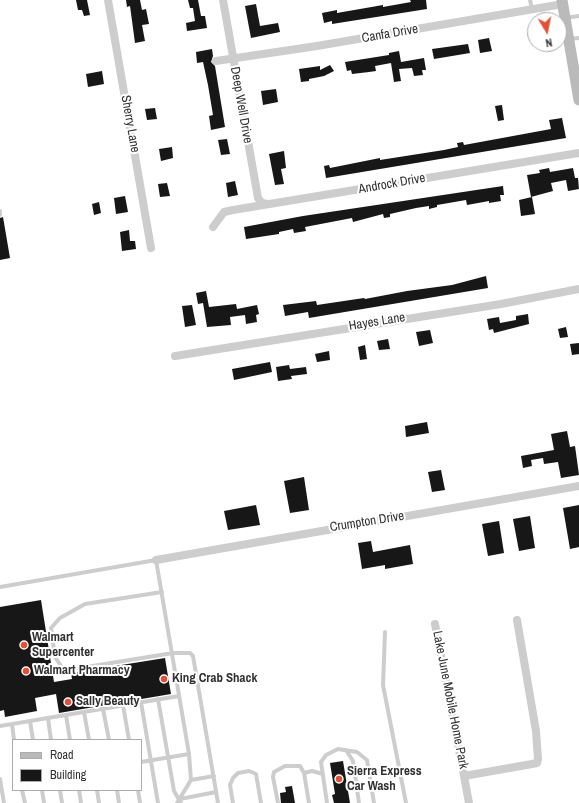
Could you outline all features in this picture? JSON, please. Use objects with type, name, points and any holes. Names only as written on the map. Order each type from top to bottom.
[{"type":"street","name":"Sherry Lane","points":[[108,0],[150,248]]},
{"type":"street","name":"Deep Well Drive","points":[[223,0],[258,198],[262,203],[269,204]]},
{"type":"street","name":"Canfa Drive","points":[[216,60],[233,59],[317,46],[532,9],[562,2]]},
{"type":"street","points":[[562,2],[564,12]]},
{"type":"street","points":[[567,22],[574,38],[579,100]]},
{"type":"street","name":"Androck Drive","points":[[213,227],[224,212],[579,153]]},
{"type":"street","name":"Hayes Lane","points":[[175,356],[501,304],[579,289]]},
{"type":"street","name":"Crumpton Drive","points":[[156,560],[579,486]]},
{"type":"street","name":"Lake June Mobile Home Park","points":[[464,776],[537,762],[539,750],[517,620]]},
{"type":"street","name":"Lake June Mobile Home Park","points":[[435,624],[469,803]]},
{"type":"lane","points":[[530,0],[532,9]]},
{"type":"lane","points":[[567,18],[579,16]]},
{"type":"lane","points":[[0,588],[156,560],[189,754],[191,780],[180,801]]},
{"type":"lane","points":[[162,592],[85,604],[60,618],[51,628],[55,657],[63,669],[80,668],[173,653],[190,653],[194,656],[218,803]]},
{"type":"lane","points":[[385,632],[383,685],[406,803]]},
{"type":"lane","points":[[0,726],[179,696]]},
{"type":"lane","points":[[158,699],[174,791],[180,801]]},
{"type":"lane","points":[[141,702],[158,803]]},
{"type":"lane","points":[[123,705],[129,739]]},
{"type":"lane","points":[[103,709],[109,739]]},
{"type":"lane","points":[[84,712],[89,739]]},
{"type":"lane","points":[[66,715],[70,739]]},
{"type":"lane","points":[[48,718],[51,739]]},
{"type":"lane","points":[[30,721],[33,739]]},
{"type":"lane","points":[[12,724],[14,739]]},
{"type":"lane","points":[[327,803],[321,762],[326,755],[338,750],[346,750],[357,752],[367,760],[374,803]]},
{"type":"lane","points":[[346,750],[353,761],[359,803]]},
{"type":"lane","points":[[142,762],[189,754]]},
{"type":"lane","points":[[278,803],[273,777],[274,772],[285,766],[300,766],[304,773],[309,803]]},
{"type":"lane","points":[[304,773],[312,771],[323,774]]},
{"type":"lane","points":[[232,803],[230,784],[233,778],[238,774],[249,772],[256,774],[261,803]]},
{"type":"lane","points":[[191,780],[214,776]]},
{"type":"lane","points":[[0,779],[4,803]]},
{"type":"lane","points":[[22,791],[25,803]]},
{"type":"lane","points":[[42,791],[44,803]]},
{"type":"lane","points":[[60,791],[62,803]]},
{"type":"lane","points":[[79,791],[81,803]]},
{"type":"lane","points":[[97,791],[99,803]]},
{"type":"lane","points":[[117,791],[119,803]]},
{"type":"lane","points":[[138,791],[140,803]]},
{"type":"lane","points":[[177,803],[216,792]]},
{"type":"building","points":[[76,0],[87,0],[90,15],[84,16],[82,10],[78,10]]},
{"type":"building","points":[[126,0],[140,0],[142,10],[146,9],[149,24],[142,25],[145,41],[135,43],[130,6],[127,7]]},
{"type":"building","points":[[188,0],[198,0],[201,16],[205,16],[207,28],[187,31],[186,23],[195,21],[193,8],[190,8]]},
{"type":"building","points":[[410,0],[426,0],[427,9],[332,24],[332,21],[324,23],[322,13],[337,10],[337,13],[383,5],[383,7],[411,2]]},
{"type":"building","points":[[256,4],[260,26],[278,23],[280,32],[251,38],[245,6]]},
{"type":"building","points":[[489,38],[492,51],[480,53],[478,40]]},
{"type":"building","points":[[468,44],[470,53],[434,59],[432,49]]},
{"type":"building","points":[[212,49],[213,56],[211,62],[215,66],[225,127],[211,130],[209,116],[213,115],[208,85],[203,62],[197,63],[196,52]]},
{"type":"building","points":[[399,51],[401,62],[424,58],[426,70],[422,70],[423,75],[414,76],[412,68],[399,69],[401,81],[394,82],[391,63],[375,66],[376,71],[352,74],[351,70],[347,71],[345,62],[389,55],[389,53]]},
{"type":"building","points":[[330,65],[334,71],[324,76],[309,79],[309,81],[301,82],[299,69],[320,66],[320,70]]},
{"type":"building","points":[[102,71],[104,84],[88,87],[86,74]]},
{"type":"building","points":[[276,89],[278,102],[263,105],[261,91]]},
{"type":"building","points":[[502,105],[504,120],[498,121],[495,106]]},
{"type":"building","points":[[155,108],[157,119],[147,120],[145,109]]},
{"type":"building","points":[[562,118],[566,138],[326,178],[324,166],[329,165],[330,168],[380,158],[380,160],[444,150],[458,147],[457,143],[463,142],[464,145],[551,129],[549,120]]},
{"type":"building","points":[[227,139],[230,154],[221,155],[218,140]]},
{"type":"building","points":[[172,147],[173,158],[161,161],[159,149]]},
{"type":"building","points":[[284,151],[286,168],[281,169],[284,184],[275,185],[269,154]]},
{"type":"building","points":[[549,168],[550,172],[573,168],[575,178],[578,178],[579,189],[568,191],[566,180],[551,183],[553,191],[531,197],[527,175],[540,173],[539,170]]},
{"type":"building","points":[[235,181],[238,195],[228,197],[226,183]]},
{"type":"building","points":[[167,183],[170,196],[160,197],[158,184]]},
{"type":"building","points":[[503,186],[504,195],[500,195],[501,201],[489,203],[489,201],[467,205],[466,200],[437,205],[437,207],[429,209],[429,206],[416,208],[390,214],[390,217],[384,218],[383,214],[353,222],[352,218],[305,227],[306,231],[294,233],[293,229],[279,232],[279,234],[246,239],[244,227],[303,216]]},
{"type":"building","points":[[125,196],[128,212],[116,214],[114,198]]},
{"type":"building","points":[[532,197],[535,214],[521,216],[519,200]]},
{"type":"building","points":[[99,202],[101,213],[94,215],[92,204]]},
{"type":"building","points":[[3,217],[10,258],[0,260],[0,218]]},
{"type":"building","points":[[129,230],[130,241],[135,241],[136,249],[122,251],[120,232]]},
{"type":"building","points":[[486,276],[488,288],[309,318],[308,312],[285,316],[283,305],[316,301],[317,305],[365,299],[407,291],[452,285]]},
{"type":"building","points":[[206,291],[209,307],[236,304],[237,309],[257,305],[259,314],[256,315],[257,322],[246,324],[245,315],[230,317],[231,325],[207,327],[203,303],[198,304],[196,293]]},
{"type":"building","points":[[192,305],[196,325],[185,327],[182,306]]},
{"type":"building","points":[[528,314],[529,324],[494,333],[493,329],[489,330],[487,319],[499,317],[500,323],[516,320],[516,316]]},
{"type":"building","points":[[566,327],[568,337],[560,338],[558,329]]},
{"type":"building","points":[[430,330],[433,343],[419,346],[416,332]]},
{"type":"building","points":[[388,339],[390,349],[379,350],[377,341]]},
{"type":"building","points":[[579,343],[579,354],[572,355],[570,344]]},
{"type":"building","points":[[365,345],[367,359],[360,360],[358,347]]},
{"type":"building","points":[[329,351],[330,360],[317,362],[315,354]]},
{"type":"building","points":[[270,362],[272,372],[234,380],[232,369]]},
{"type":"building","points":[[289,365],[290,369],[306,367],[307,374],[291,376],[292,379],[278,381],[276,367]]},
{"type":"building","points":[[427,422],[429,433],[406,437],[405,426]]},
{"type":"building","points":[[567,431],[570,447],[575,446],[579,475],[561,478],[558,462],[544,464],[543,458],[531,460],[532,466],[523,468],[521,456],[554,450],[551,434]]},
{"type":"building","points":[[441,470],[445,490],[432,492],[428,472]]},
{"type":"building","points":[[304,477],[309,510],[290,513],[284,481]]},
{"type":"building","points":[[256,505],[260,525],[228,530],[224,511]]},
{"type":"building","points":[[579,505],[579,547],[570,549],[563,508]]},
{"type":"building","points":[[530,516],[535,548],[519,551],[513,519]]},
{"type":"building","points":[[499,521],[504,553],[488,556],[482,524]]},
{"type":"building","points":[[371,541],[373,552],[410,545],[413,564],[385,569],[385,565],[362,569],[358,543]]},
{"type":"building","points":[[41,600],[54,682],[72,679],[71,673],[165,658],[171,694],[59,713],[56,694],[35,698],[37,711],[5,717],[4,710],[0,711],[0,607]]},
{"type":"building","name":"Sierra Express Car Wash","points":[[343,761],[350,803],[334,803],[332,795],[335,794],[330,763]]},
{"type":"building","points":[[292,786],[295,803],[281,803],[280,793],[286,792],[285,787]]},
{"type":"place","name":"Walmart Supercenter","points":[[24,645]]},
{"type":"place","name":"Walmart Pharmacy","points":[[26,671]]},
{"type":"place","name":"King Crab Shack","points":[[164,679]]},
{"type":"place","name":"Sally Beauty","points":[[68,702]]},
{"type":"place","name":"Sierra Express Car Wash","points":[[339,779]]}]
